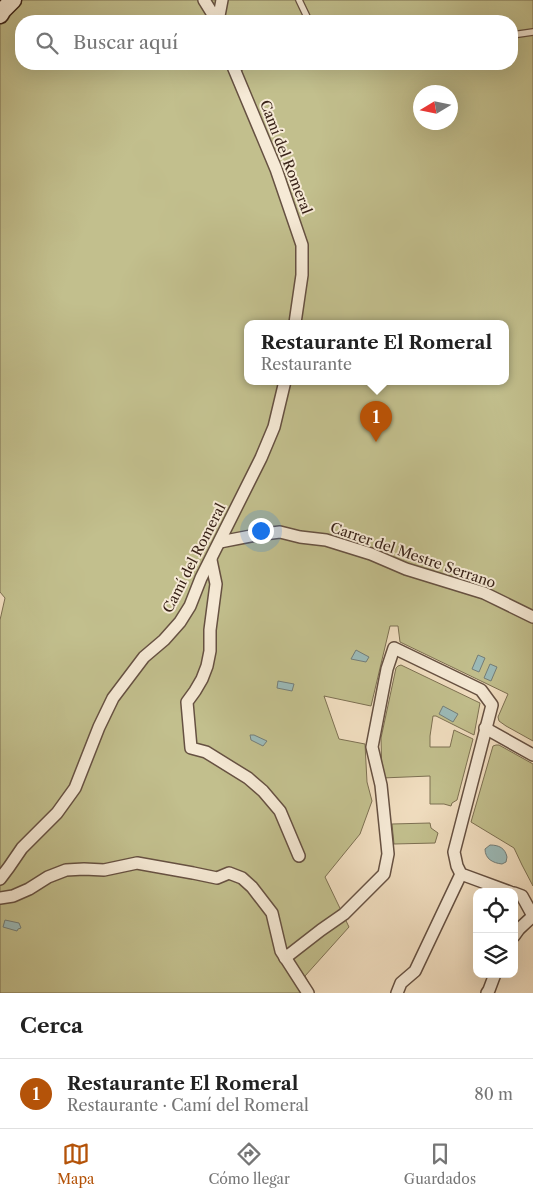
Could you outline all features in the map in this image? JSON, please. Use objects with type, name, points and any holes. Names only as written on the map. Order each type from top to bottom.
[{"type":"street","points":[[0,16],[13,0]]},
{"type":"street","points":[[204,0],[214,15]]},
{"type":"street","points":[[219,15],[222,0]]},
{"type":"street","name":"Camí del Romeral","points":[[234,70],[276,169],[302,245],[302,275],[295,320]]},
{"type":"street","name":"Camí del Romeral","points":[[0,879],[22,848],[57,813],[75,788],[98,727],[113,698],[144,657],[164,640],[180,622],[190,606],[201,578],[271,435],[285,385]]},
{"type":"street","name":"Carrer del Mestre Serrano","points":[[220,542],[280,532],[326,540],[371,554],[406,569],[484,593],[533,617]]},
{"type":"street","points":[[211,560],[216,584],[210,630],[210,651],[202,679],[187,702],[192,748],[206,752],[248,778],[263,790],[280,811],[299,856]]},
{"type":"street","points":[[285,958],[344,914],[384,874],[388,854],[381,785],[372,746],[387,669],[394,648],[481,690],[492,705],[454,852],[461,874],[499,888]]},
{"type":"street","points":[[485,728],[533,756]]},
{"type":"street","points":[[0,898],[13,896],[48,877],[66,870],[104,870],[137,864],[217,878],[229,873],[242,878],[252,887],[272,913],[281,951],[308,993]]},
{"type":"street","points":[[397,993],[400,983],[415,971],[461,874]]},
{"type":"street","points":[[516,933],[533,916],[522,896],[518,894]]},
{"type":"street","points":[[487,993],[494,978]]},
{"type":"lane","points":[[299,0],[305,15]]},
{"type":"lane","points":[[518,34],[533,32]]},
{"type":"shaded area","points":[[0,0],[533,0],[533,741],[499,721],[498,717],[508,694],[400,642],[398,626],[390,626],[371,706],[324,696],[339,739],[365,744],[367,782],[372,801],[360,834],[325,877],[349,927],[305,976],[314,993],[0,993],[0,620],[5,598],[0,592]]},
{"type":"shaded area","points":[[401,665],[480,703],[474,735],[433,716],[430,747],[450,747],[454,730],[473,739],[457,800],[451,806],[430,804],[430,776],[382,778],[381,738],[396,668]]},
{"type":"shaded area","points":[[496,745],[533,764],[533,886],[514,848],[471,822],[493,746]]},
{"type":"shaded area","points":[[430,823],[431,828],[438,833],[435,843],[394,844],[392,824]]},
{"type":"water","points":[[356,650],[369,657],[366,662],[351,659]]},
{"type":"water","points":[[478,655],[485,658],[479,672],[472,669]]},
{"type":"water","points":[[490,664],[497,667],[491,681],[484,678]]},
{"type":"water","points":[[278,681],[294,684],[292,691],[277,688]]},
{"type":"water","points":[[443,706],[458,714],[453,722],[439,714]]},
{"type":"water","points":[[250,735],[267,741],[263,746],[251,740]]},
{"type":"water","points":[[490,845],[499,846],[503,849],[507,857],[506,862],[502,864],[488,858],[485,849]]},
{"type":"water","points":[[5,920],[19,923],[21,928],[17,931],[3,927]]},
{"type":"place","name":"Restaurante El Romeral","points":[[376,442]]}]
